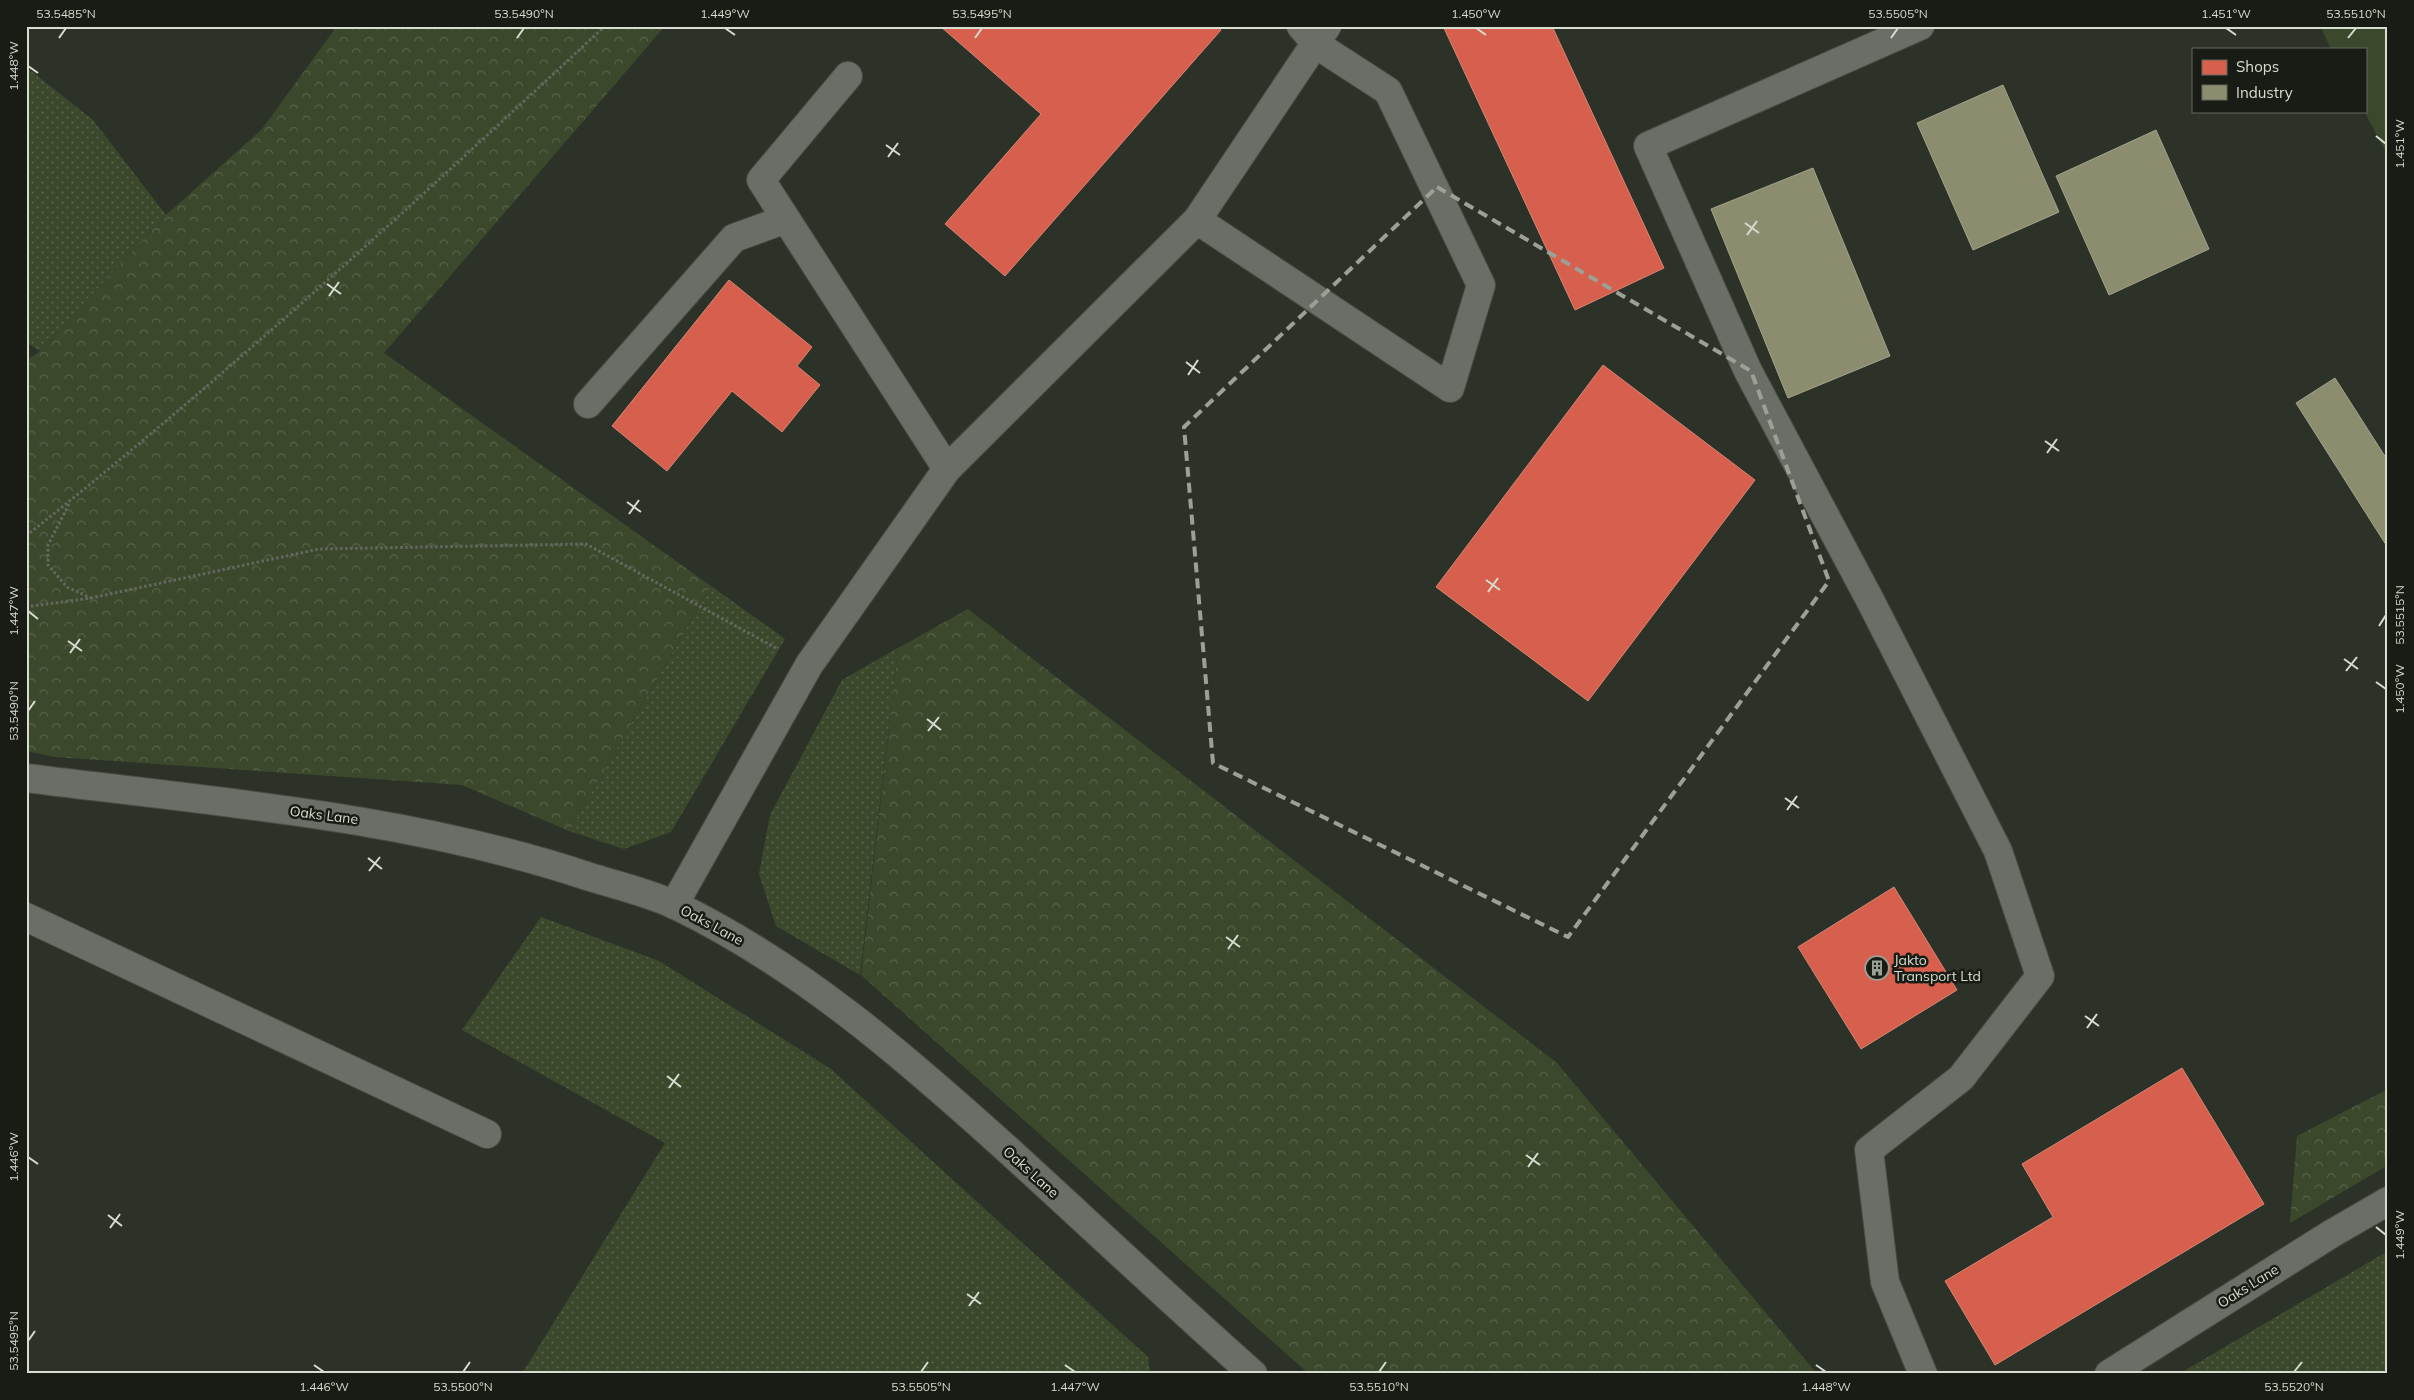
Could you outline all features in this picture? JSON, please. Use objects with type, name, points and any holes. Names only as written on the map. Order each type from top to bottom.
[{"type":"street","points":[[1920,26],[1648,146],[1748,371],[1870,600],[1998,851],[2040,976],[1961,1078],[1869,1150],[1885,1282],[1923,1374]]},
{"type":"street","points":[[674,905],[809,665],[947,469],[1196,220],[1315,32],[1388,91],[1481,285],[1450,388],[1196,220]]},
{"type":"street","points":[[848,76],[761,180],[947,469]]},
{"type":"street","points":[[588,404],[734,238],[786,219]]},
{"type":"street","name":"Oaks Lane","points":[[26,778],[362,820],[430,832],[556,865],[674,905],[761,951],[840,1006],[918,1069],[1253,1374]]},
{"type":"street","points":[[26,917],[487,1134]]},
{"type":"street","name":"Oaks Lane","points":[[2109,1374],[2331,1234],[2388,1201]]},
{"type":"path","points":[[26,536],[133,450],[445,175],[605,26]]},
{"type":"path","points":[[70,502],[48,545],[48,565],[67,587],[91,598]]},
{"type":"path","points":[[26,607],[91,598],[319,549],[586,544],[809,665]]},
{"type":"highlighted area","points":[[1437,187],[1751,371],[1829,581],[1568,937],[1213,763],[1184,427]]},
{"type":"green space","points":[[337,26],[665,26],[384,353],[711,586],[569,831],[462,785],[55,757],[26,751],[26,361],[40,351],[166,215],[262,129]]},
{"type":"green space","points":[[2320,26],[2388,26],[2388,156],[2365,112],[2366,48],[2331,48]]},
{"type":"green space","points":[[26,67],[93,120],[166,215],[40,351],[26,342]]},
{"type":"green space","points":[[711,586],[785,639],[671,832],[624,849],[569,831]]},
{"type":"green space","points":[[968,609],[1557,1063],[1817,1374],[1309,1374],[861,975],[898,648]]},
{"type":"green space","points":[[898,648],[860,975],[776,926],[759,874],[770,815],[842,680]]},
{"type":"green space","points":[[541,917],[659,961],[831,1069],[1148,1357],[1150,1374],[523,1372],[665,1143],[462,1030]]},
{"type":"green space","points":[[2388,1089],[2388,1165],[2290,1223],[2297,1136]]},
{"type":"green space","points":[[2388,1251],[2388,1374],[2179,1374]]},
{"type":"building: Shops","points":[[940,26],[1217,26],[1221,30],[1005,276],[945,224],[1041,114]]},
{"type":"building: Shops","points":[[1443,26],[1552,26],[1664,268],[1575,310]]},
{"type":"building: Shops","points":[[729,280],[812,347],[797,366],[820,385],[782,432],[732,391],[667,471],[612,426]]},
{"type":"building: Shops","points":[[1603,365],[1755,480],[1588,701],[1436,587]]},
{"type":"building: Shops","name":"Jakto Transport Ltd","points":[[1894,887],[1957,990],[1861,1049],[1798,947]]},
{"type":"building: Shops","points":[[2182,1068],[2264,1204],[1995,1365],[1945,1281],[2053,1217],[2022,1164]]},
{"type":"building: Industry","points":[[2003,85],[2059,212],[1973,250],[1917,123]]},
{"type":"building: Industry","points":[[2156,130],[2209,249],[2109,295],[2056,176]]},
{"type":"building: Industry","points":[[1813,168],[1890,356],[1788,398],[1711,209]]},
{"type":"building: Industry","points":[[2335,378],[2388,461],[2388,548],[2296,403]]},
{"type":"place","name":"Jakto Transport Ltd","points":[[1877,968]]}]
